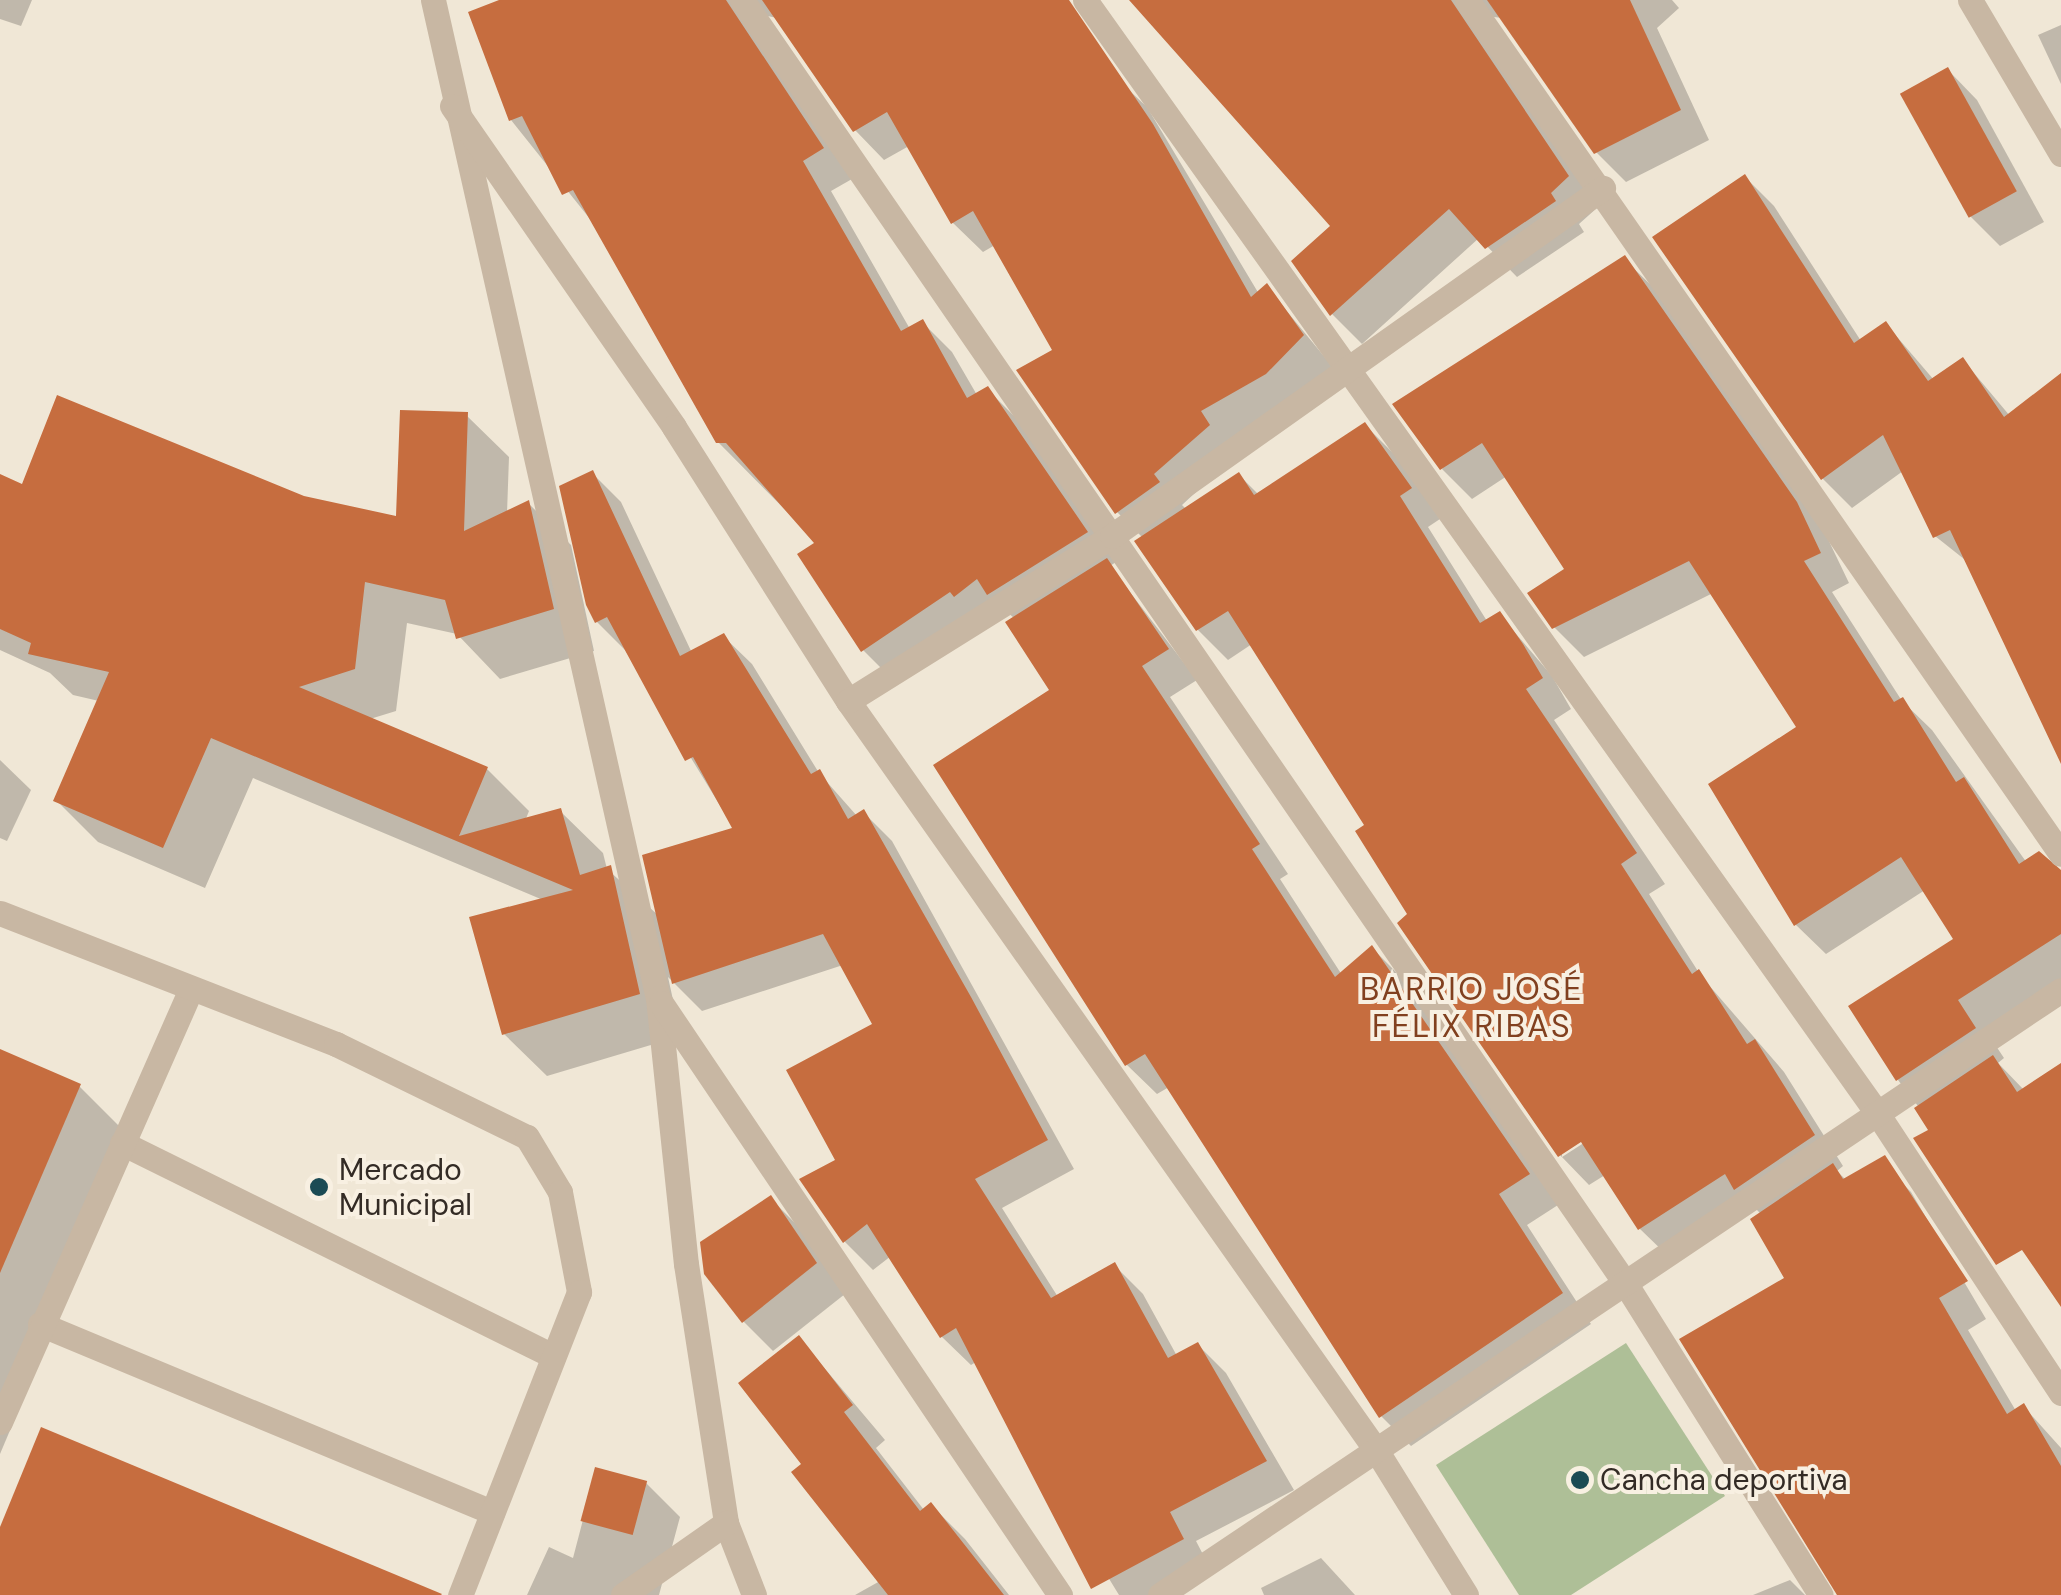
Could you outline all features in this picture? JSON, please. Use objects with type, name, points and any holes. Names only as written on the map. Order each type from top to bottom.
[{"type":"street","points":[[433,0],[452,106],[658,998],[686,1264],[726,1523],[754,1595]]},
{"type":"street","points":[[742,0],[1626,1283],[1822,1595]]},
{"type":"street","points":[[1085,0],[1877,1112],[2061,1394]]},
{"type":"street","points":[[1467,0],[1603,188],[2061,854]]},
{"type":"street","points":[[1970,0],[2061,154]]},
{"type":"street","points":[[452,106],[674,427],[848,701],[1378,1453],[1466,1595]]},
{"type":"street","points":[[848,701],[1112,536],[1352,371],[1603,188]]},
{"type":"street","points":[[0,913],[336,1044],[527,1138],[560,1192],[579,1292],[460,1595]]},
{"type":"street","points":[[0,1422],[190,988]]},
{"type":"street","points":[[1160,1595],[1378,1453],[2061,990]]},
{"type":"street","points":[[658,998],[1060,1595]]},
{"type":"street","points":[[122,1143],[553,1356]]},
{"type":"street","points":[[40,1324],[492,1512]]},
{"type":"street","points":[[623,1595],[726,1523]]},
{"type":"green space","name":"Cancha deportiva","points":[[1626,1343],[1725,1496],[1571,1595],[1519,1595],[1436,1465]]},
{"type":"building","points":[[499,0],[726,0],[824,148],[803,161],[901,331],[923,319],[967,398],[988,386],[1088,532],[987,595],[977,579],[954,597],[950,592],[861,652],[797,554],[814,543],[726,443],[716,443],[573,190],[562,195],[522,116],[509,121],[468,12]]},
{"type":"building","points":[[762,0],[1069,0],[1153,124],[1251,297],[1267,283],[1304,335],[1266,374],[1201,411],[1210,425],[1154,474],[1160,482],[1115,514],[1016,370],[1052,350],[973,211],[951,224],[887,112],[853,132]]},
{"type":"building","points":[[1129,0],[1451,0],[1569,176],[1551,193],[1556,201],[1485,249],[1449,209],[1330,316],[1291,261],[1330,226]]},
{"type":"building","points":[[1487,0],[1630,0],[1681,110],[1594,154]]},
{"type":"building","points":[[1948,67],[2017,191],[1969,218],[1900,94]]},
{"type":"building","points":[[1745,174],[1854,343],[1886,321],[1928,381],[1963,357],[2004,417],[2061,373],[2061,764],[1950,530],[1933,538],[1883,435],[1821,480],[1652,237]]},
{"type":"building","points":[[1625,255],[1797,502],[1821,553],[1804,561],[1894,702],[1903,697],[1956,782],[1964,777],[2019,864],[2039,851],[2061,870],[2061,934],[1958,1000],[1976,1028],[1896,1081],[1848,1006],[1953,939],[1901,857],[1794,926],[1708,784],[1796,727],[1689,561],[1552,629],[1527,593],[1564,569],[1482,443],[1440,470],[1392,404]]},
{"type":"building","points":[[57,395],[304,496],[396,516],[400,410],[468,412],[464,531],[529,500],[554,609],[456,639],[445,600],[365,582],[355,669],[299,687],[488,767],[459,836],[561,808],[580,875],[611,865],[640,994],[502,1035],[469,917],[573,890],[211,738],[163,848],[53,801],[109,672],[28,654],[31,643],[0,629],[0,474],[22,484]]},
{"type":"building","points":[[1365,422],[1412,488],[1400,496],[1480,623],[1500,611],[1543,678],[1526,689],[1637,853],[1621,864],[1692,974],[1699,969],[1747,1044],[1755,1039],[1815,1135],[1734,1190],[1725,1174],[1638,1230],[1581,1142],[1558,1157],[1397,923],[1407,914],[1355,831],[1364,825],[1228,611],[1196,631],[1134,541],[1239,472],[1254,495]]},
{"type":"building","points":[[593,470],[680,656],[724,633],[811,774],[820,769],[848,819],[864,809],[971,997],[1048,1140],[975,1179],[1051,1298],[1115,1262],[1168,1358],[1198,1342],[1267,1461],[1170,1512],[1184,1539],[1091,1589],[956,1328],[940,1338],[867,1224],[843,1243],[799,1179],[835,1160],[786,1070],[872,1024],[823,934],[672,984],[642,855],[732,828],[693,757],[685,761],[607,617],[595,623],[586,605],[559,486]]},
{"type":"building","points":[[1107,558],[1169,649],[1142,666],[1260,844],[1252,849],[1335,977],[1372,945],[1530,1174],[1499,1194],[1563,1293],[1379,1418],[1145,1054],[1125,1066],[933,765],[1049,690],[1005,622]]},
{"type":"building","points":[[0,1049],[81,1084],[0,1273]]},
{"type":"building","points":[[1993,1055],[2017,1092],[2061,1063],[2061,1307],[2022,1250],[1996,1265],[1913,1138],[1928,1130],[1914,1108]]},
{"type":"building","points":[[1885,1155],[1968,1281],[1939,1298],[2007,1414],[2024,1403],[2061,1466],[2061,1595],[1837,1595],[1679,1339],[1784,1278],[1750,1219],[1833,1163],[1843,1179]]},
{"type":"building","points":[[771,1195],[817,1263],[742,1323],[704,1274],[700,1242]]},
{"type":"building","points":[[799,1335],[853,1405],[844,1412],[920,1511],[931,1502],[1004,1595],[888,1595],[791,1472],[801,1464],[738,1383]]},
{"type":"building","points":[[41,1427],[442,1594],[0,1595],[0,1527]]},
{"type":"building","points":[[595,1467],[647,1481],[633,1535],[581,1521]]},
{"type":"place","name":"Mercado Municipal","points":[[319,1187]]},
{"type":"place","name":"Cancha deportiva","points":[[1580,1480]]},
{"type":"district","name":"BARRIO JOSÉ FÉLIX RIBAS","points":[[1472,1008]]}]
